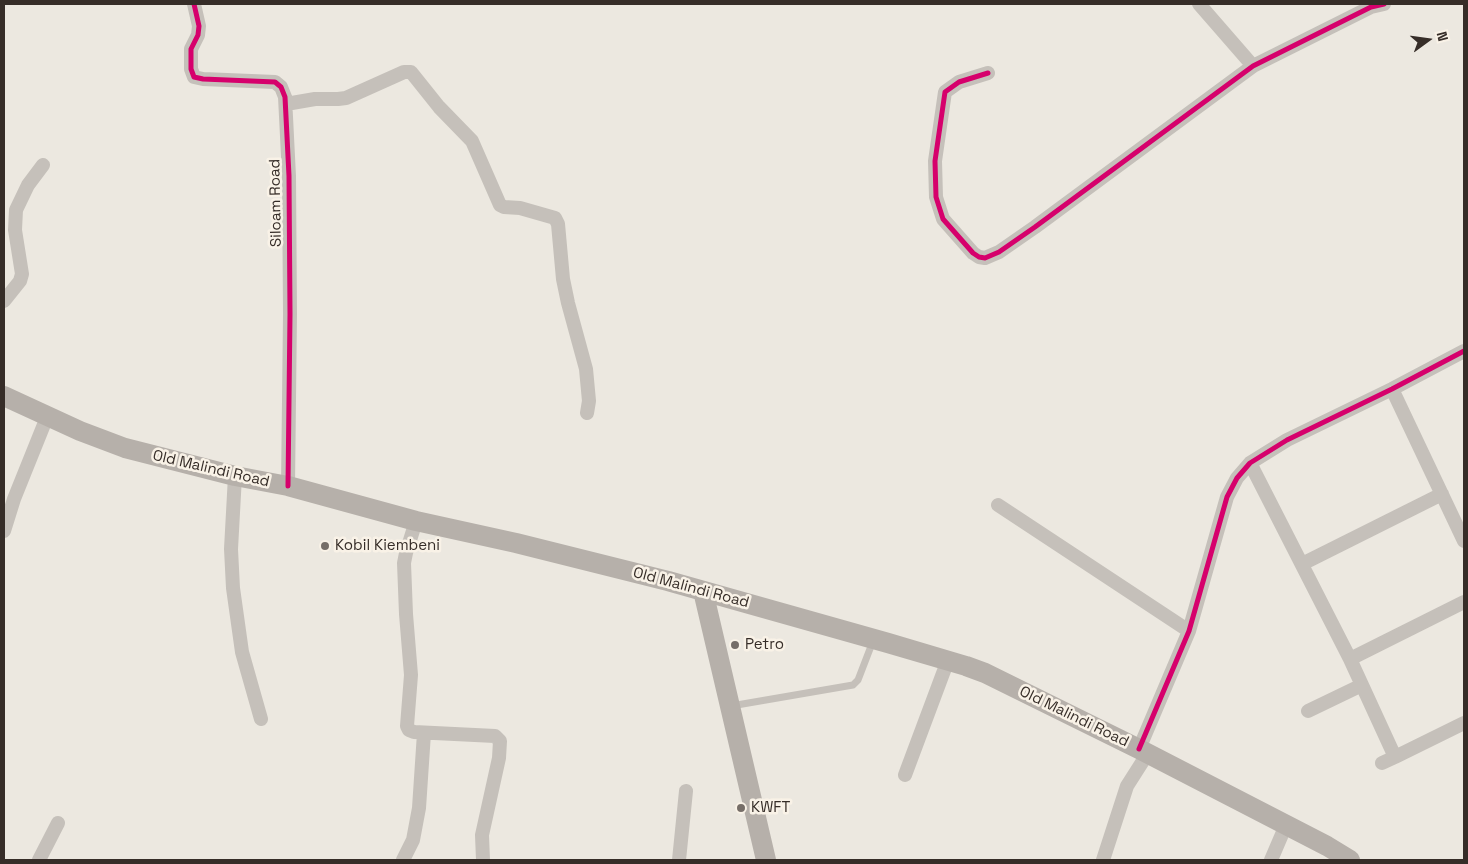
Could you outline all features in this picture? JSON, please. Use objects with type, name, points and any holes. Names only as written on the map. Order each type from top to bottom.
[{"type":"main road","name":"Old Malindi Road","points":[[4,396],[47,417],[125,448],[235,476],[288,486],[416,521],[516,543],[703,591],[948,660],[985,673],[1144,751],[1350,860]]},
{"type":"main road","points":[[703,591],[766,860]]},
{"type":"street","name":"Siloam Road","points":[[194,4],[199,26],[198,35],[191,50],[190,63],[193,76],[198,79],[275,82],[281,87],[286,104],[290,288],[288,486]]},
{"type":"street","points":[[1199,4],[1253,66]]},
{"type":"street","points":[[988,73],[959,82],[945,92],[935,161],[936,197],[944,218],[973,253],[985,258],[999,252],[1253,66],[1371,6],[1384,4]]},
{"type":"street","points":[[286,104],[315,99],[346,98],[404,72],[411,72],[438,107],[472,140],[500,205],[520,208],[555,218],[558,224],[563,279],[586,369],[589,401],[587,413]]},
{"type":"street","points":[[4,301],[20,281],[22,274],[15,230],[16,210],[28,185],[43,165]]},
{"type":"street","points":[[1102,860],[1127,786],[1144,751],[1189,631],[1227,497],[1238,478],[1250,463],[1287,440],[1464,351]]},
{"type":"street","points":[[1392,388],[1464,541]]},
{"type":"street","points":[[4,531],[14,499],[47,417]]},
{"type":"street","points":[[1250,463],[1350,659],[1395,756]]},
{"type":"street","points":[[235,476],[231,548],[233,588],[242,652],[261,719]]},
{"type":"street","points":[[1302,564],[1442,494]]},
{"type":"street","points":[[998,505],[1189,631]]},
{"type":"street","points":[[416,521],[404,564],[411,675],[411,691],[406,720],[410,731],[495,736],[500,741],[499,758],[482,835],[483,860]]},
{"type":"street","points":[[1350,659],[1464,602]]},
{"type":"street","points":[[905,775],[948,660]]},
{"type":"street","points":[[1308,711],[1362,685]]},
{"type":"street","points":[[1382,763],[1464,723]]},
{"type":"street","points":[[403,860],[413,840],[417,816],[424,733]]},
{"type":"street","points":[[679,860],[686,791]]},
{"type":"street","points":[[39,860],[58,823]]},
{"type":"street","points":[[1270,860],[1286,825]]},
{"type":"lane","points":[[729,706],[854,685],[858,680],[874,639]]},
{"type":"cycle path","points":[[194,4],[199,26],[198,35],[191,49],[191,69],[194,77],[275,82],[281,87],[285,97],[289,176],[288,486]]},
{"type":"cycle path","points":[[988,73],[959,82],[945,92],[935,161],[936,197],[943,219],[973,253],[985,258],[999,252],[1035,227],[1253,66],[1371,7],[1384,4]]},
{"type":"cycle path","points":[[1139,749],[1189,631],[1227,497],[1237,478],[1250,463],[1287,440],[1392,389],[1464,351]]},
{"type":"place","name":"Kobil Kiembeni","points":[[325,546]]},
{"type":"place","name":"Petro","points":[[735,645]]},
{"type":"place","name":"KWFT","points":[[741,808]]}]
